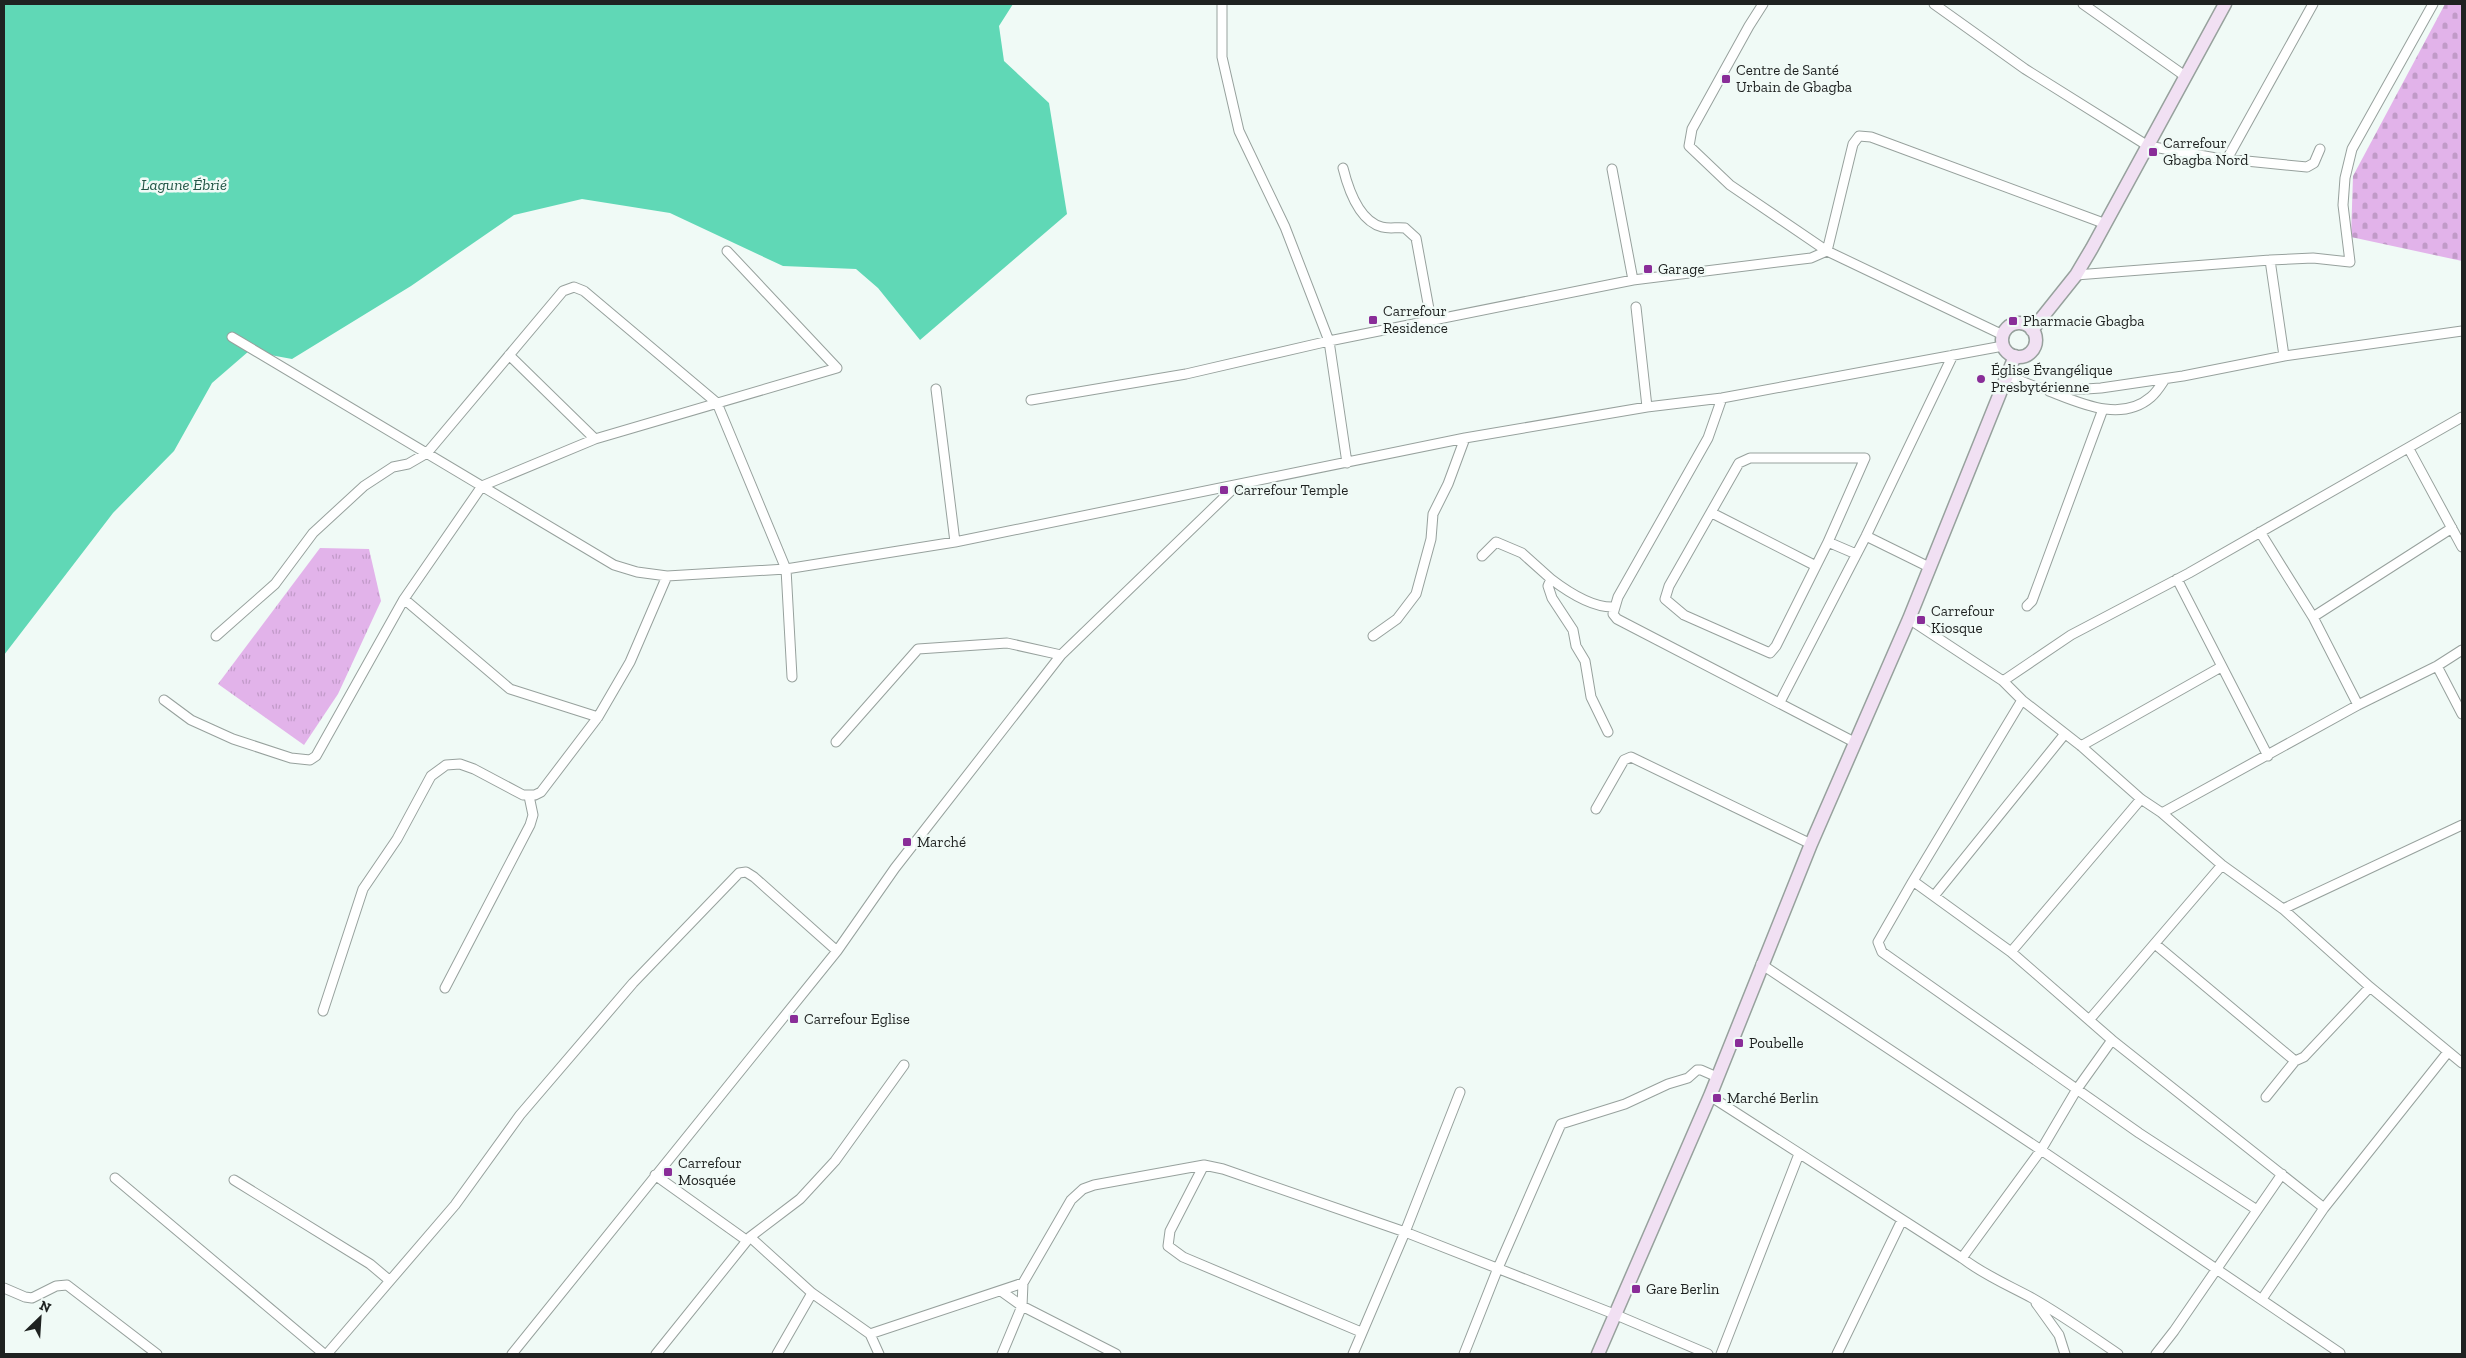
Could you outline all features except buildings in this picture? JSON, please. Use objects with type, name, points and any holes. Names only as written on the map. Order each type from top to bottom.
[{"type":"street","points":[[1222,4],[1222,57],[1239,131],[1285,228],[1330,341],[1347,463]]},
{"type":"street","points":[[1763,4],[1748,26],[1692,129],[1689,146],[1730,185],[1827,251],[2003,340]]},
{"type":"street","points":[[1934,4],[2025,69],[2148,146],[2227,159],[2307,167],[2314,163],[2320,149]]},
{"type":"street","points":[[2083,4],[2185,76]]},
{"type":"street","points":[[2032,330],[2076,275],[2106,224],[2225,4]]},
{"type":"street","points":[[2227,159],[2313,4]]},
{"type":"street","points":[[2076,275],[2270,260],[2313,258],[2350,262],[2342,205],[2344,178],[2352,149],[2433,4]]},
{"type":"street","points":[[1827,251],[1853,144],[1860,136],[1871,137],[2106,224]]},
{"type":"street","points":[[1342,168],[1354,202],[1372,222],[1381,227],[1405,228],[1416,238],[1430,320]]},
{"type":"street","points":[[1612,169],[1633,280]]},
{"type":"street","points":[[164,700],[192,720],[216,732],[291,758],[310,760],[316,756],[404,599],[482,486],[595,439],[837,368],[727,250]]},
{"type":"street","points":[[1031,400],[1186,374],[1330,341],[1633,280],[1811,258],[1827,251]]},
{"type":"street","points":[[2270,260],[2284,356]]},
{"type":"street","points":[[216,636],[275,584],[313,533],[364,486],[392,467],[408,464],[427,453],[563,291],[574,287],[584,291],[717,403],[786,569],[792,677]]},
{"type":"street","points":[[1636,307],[1647,407]]},
{"type":"street","points":[[2018,323],[2029,326],[2032,330],[2036,341],[2026,354],[2015,356],[2006,350],[2003,340],[2008,326],[2018,323]]},
{"type":"street","points":[[2039,388],[2071,390],[2165,379],[2284,356],[2462,331]]},
{"type":"street","points":[[232,337],[614,565],[638,572],[667,576],[786,569],[955,542],[1466,438],[1647,407],[1722,398],[1953,355],[2003,340]]},
{"type":"street","points":[[509,355],[595,439]]},
{"type":"street","points":[[1780,702],[1866,536],[1953,355]]},
{"type":"street","points":[[1598,1354],[1710,1096],[1761,964],[1909,619],[2015,356]]},
{"type":"street","points":[[2008,376],[2103,409],[2128,409],[2138,406],[2152,397],[2165,379]]},
{"type":"street","points":[[936,390],[955,542]]},
{"type":"street","points":[[1722,398],[1708,438],[1614,607],[1612,614],[1617,619],[1856,742]]},
{"type":"street","points":[[2027,606],[2032,600],[2103,409]]},
{"type":"street","points":[[2003,681],[2071,636],[2177,579],[2409,449],[2462,417]]},
{"type":"street","points":[[1373,636],[1397,619],[1416,594],[1431,539],[1433,514],[1448,484],[1466,438]]},
{"type":"street","points":[[2409,449],[2462,547]]},
{"type":"street","points":[[1750,458],[1865,458],[1828,542],[1776,646],[1770,653],[1684,615],[1666,599],[1669,586],[1739,463],[1750,458]]},
{"type":"street","points":[[512,1354],[837,951],[895,868],[1061,655],[1236,486]]},
{"type":"street","points":[[1712,513],[1816,566]]},
{"type":"street","points":[[2313,617],[2452,528]]},
{"type":"street","points":[[2260,532],[2313,617],[2358,705]]},
{"type":"street","points":[[1866,536],[1929,567]]},
{"type":"street","points":[[1482,556],[1496,542],[1522,553],[1551,579],[1578,596],[1603,607],[1614,607]]},
{"type":"street","points":[[1828,542],[1856,554]]},
{"type":"street","points":[[324,1011],[363,889],[397,838],[431,776],[446,765],[460,764],[474,769],[518,793],[529,796],[541,792],[598,717],[630,662],[667,576]]},
{"type":"street","points":[[1551,579],[1548,586],[1552,598],[1573,630],[1576,646],[1585,661],[1591,697],[1608,732]]},
{"type":"street","points":[[2177,579],[2268,756]]},
{"type":"street","points":[[404,599],[510,689],[598,717]]},
{"type":"street","points":[[1909,619],[2003,681],[2022,700],[2064,735],[2081,746],[2141,799],[2162,814],[2222,865],[2283,909],[2370,987],[2462,1063]]},
{"type":"street","points":[[836,742],[918,649],[1007,643],[1061,655]]},
{"type":"street","points":[[2162,814],[2358,705],[2437,666],[2462,650]]},
{"type":"street","points":[[2437,666],[2462,714]]},
{"type":"street","points":[[2081,746],[2221,667]]},
{"type":"street","points":[[2022,700],[1878,942],[1882,952],[2140,1133],[2257,1210]]},
{"type":"street","points":[[1934,896],[2064,735]]},
{"type":"street","points":[[1596,809],[1624,760],[1631,757],[1811,844]]},
{"type":"street","points":[[444,988],[530,825],[533,815],[529,796]]},
{"type":"street","points":[[2011,952],[2141,799]]},
{"type":"street","points":[[2283,909],[2462,825]]},
{"type":"street","points":[[2090,1019],[2222,865]]},
{"type":"street","points":[[115,1178],[325,1354],[455,1205],[520,1115],[626,990],[739,873],[746,872],[754,877],[837,951]]},
{"type":"street","points":[[1913,881],[2011,952],[2112,1040],[2324,1208]]},
{"type":"street","points":[[2156,944],[2295,1061]]},
{"type":"street","points":[[1761,964],[2041,1150],[2340,1353]]},
{"type":"street","points":[[2266,1097],[2295,1061],[2304,1057],[2370,987]]},
{"type":"street","points":[[1962,1258],[2041,1150],[2077,1089],[2112,1040]]},
{"type":"street","points":[[2262,1299],[2324,1208],[2448,1052]]},
{"type":"street","points":[[656,1354],[748,1239],[800,1198],[835,1161],[904,1065]]},
{"type":"street","points":[[1464,1354],[1498,1268],[1561,1124],[1625,1104],[1668,1084],[1688,1078],[1696,1070],[1701,1070],[1717,1077]]},
{"type":"street","points":[[1353,1354],[1405,1232],[1460,1092]]},
{"type":"street","points":[[1710,1096],[1962,1258],[1981,1273],[2034,1300],[2118,1354]]},
{"type":"street","points":[[1721,1354],[1799,1154]]},
{"type":"street","points":[[1204,1165],[1170,1231],[1168,1246],[1183,1257],[1361,1332]]},
{"type":"street","points":[[1002,1354],[1022,1306],[1023,1283],[1071,1200],[1083,1189],[1094,1185],[1204,1165],[1223,1169],[1319,1200],[1405,1232],[1614,1314],[1708,1354]]},
{"type":"street","points":[[2156,1354],[2174,1331],[2282,1174]]},
{"type":"street","points":[[656,1175],[748,1239],[812,1293],[870,1334],[879,1354]]},
{"type":"street","points":[[234,1180],[362,1259],[389,1280]]},
{"type":"street","points":[[1837,1354],[1902,1220]]},
{"type":"street","points":[[870,1334],[1023,1283]]},
{"type":"street","points":[[4,1288],[24,1297],[32,1298],[56,1286],[68,1285],[157,1354]]},
{"type":"street","points":[[1001,1291],[1022,1306],[1116,1354]]},
{"type":"street","points":[[777,1354],[812,1293]]},
{"type":"street","points":[[2034,1300],[2059,1335],[2065,1354]]},
{"type":"green space","points":[[2445,4],[2462,4],[2462,261],[2351,237],[2353,176]]},
{"type":"green space","points":[[320,548],[369,549],[381,601],[338,694],[304,745],[218,684]]},
{"type":"water","name":"Lagune Ébrié","points":[[4,4],[1013,4],[999,26],[1004,61],[1049,103],[1067,214],[920,340],[878,288],[856,269],[783,266],[670,213],[582,199],[514,215],[411,286],[292,359],[249,351],[212,383],[174,451],[113,513],[4,655]]},
{"type":"place","name":"Centre de Santé Urbain de Gbagba","points":[[1726,79]]},
{"type":"place","name":"Carrefour Gbagba Nord","points":[[2153,152]]},
{"type":"place","name":"Garage","points":[[1648,269]]},
{"type":"place","name":"Carrefour Residence","points":[[1373,320]]},
{"type":"place","name":"Pharmacie Gbagba","points":[[2013,321]]},
{"type":"place","name":"Église Évangélique Presbytérienne","points":[[1981,379]]},
{"type":"place","name":"Carrefour Temple","points":[[1224,490]]},
{"type":"place","name":"Carrefour Kiosque","points":[[1921,620]]},
{"type":"place","name":"Marché","points":[[907,842]]},
{"type":"place","name":"Carrefour Eglise","points":[[794,1019]]},
{"type":"place","name":"Poubelle","points":[[1739,1043]]},
{"type":"place","name":"Marché Berlin","points":[[1717,1098]]},
{"type":"place","name":"Carrefour Mosquée","points":[[668,1172]]},
{"type":"place","name":"Gare Berlin","points":[[1636,1289]]}]
